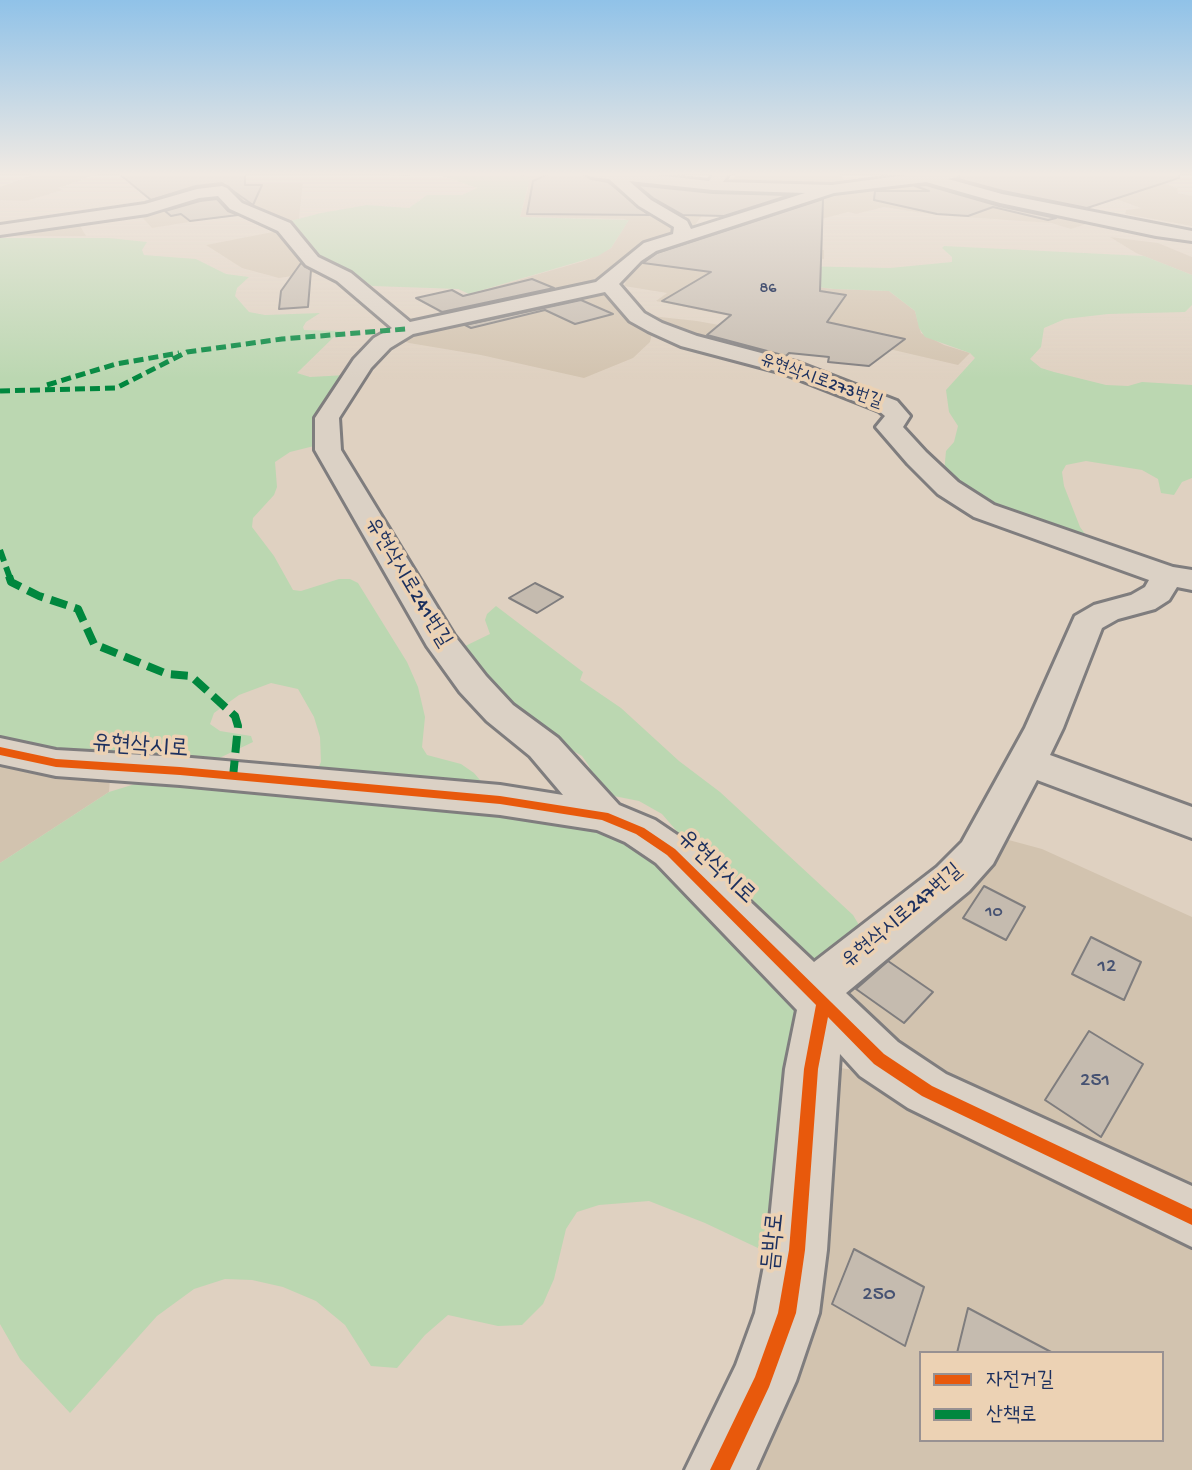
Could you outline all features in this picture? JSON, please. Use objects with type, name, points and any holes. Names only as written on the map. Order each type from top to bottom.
[{"type":"street","points":[[296,242],[312,261],[350,282],[406,329]]},
{"type":"street","points":[[609,284],[635,257],[650,247],[667,242]]},
{"type":"street","name":"유현삭시로241번길","points":[[604,816],[544,747],[499,713],[439,639],[328,450],[325,434],[327,418],[343,390],[382,343],[406,329],[609,284]]},
{"type":"street","name":"유현삭시로273번길","points":[[609,284],[637,317],[655,327],[696,343],[791,368],[888,407],[898,416],[889,426],[916,458],[948,488],[984,511],[1180,578]]},
{"type":"street","name":"유현삭시로247번길","points":[[817,998],[978,853],[1044,728],[1087,623],[1106,612],[1151,598],[1180,578]]},
{"type":"street","name":"유현삭시로","points":[[0,751],[56,763],[180,771],[500,800],[604,816],[640,831],[671,852],[879,1059],[927,1091],[1192,1217]]},
{"type":"street","points":[[1027,761],[1192,823]]},
{"type":"street","name":"듬박로","points":[[720,1470],[764,1381],[788,1312],[797,1250],[817,998]]},
{"type":"shaded area","points":[[223,242],[295,242],[325,271],[279,278],[242,268],[206,245]]},
{"type":"shaded area","points":[[615,242],[661,242],[635,250],[623,258],[603,281],[493,307],[469,294],[584,261],[611,248]]},
{"type":"shaded area","points":[[683,242],[791,242],[798,249],[824,250],[824,259],[791,257],[748,279],[834,289],[889,291],[915,311],[921,333],[944,345],[970,353],[958,365],[730,312],[724,315],[656,301],[667,293],[624,286],[630,270],[645,254]]},
{"type":"shaded area","points":[[1117,242],[1158,243],[1192,257],[1192,275],[1136,253]]},
{"type":"shaded area","points":[[603,292],[653,330],[650,342],[633,358],[584,378],[481,355],[409,343],[397,338]]},
{"type":"shaded area","points":[[647,317],[741,329],[720,346]]},
{"type":"shaded area","points":[[0,763],[110,778],[109,792],[0,863]]},
{"type":"shaded area","points":[[1005,839],[1042,849],[1192,917],[1192,1199],[940,1083],[841,1003],[845,983]]},
{"type":"shaded area","points":[[841,1068],[864,1072],[1192,1232],[1192,1470],[743,1470],[826,1081]]},
{"type":"green space","points":[[0,242],[147,242],[142,250],[144,255],[196,259],[226,274],[249,277],[237,288],[235,296],[249,312],[265,315],[320,313],[306,322],[304,330],[340,331],[297,373],[310,377],[346,375],[326,401],[317,419],[314,446],[290,452],[275,462],[277,487],[274,495],[253,518],[252,527],[274,556],[293,590],[301,591],[339,579],[350,579],[358,583],[407,662],[418,687],[425,717],[422,747],[427,755],[461,764],[474,773],[486,787],[314,777],[321,762],[320,737],[314,717],[298,689],[271,683],[239,695],[214,713],[210,724],[220,731],[251,736],[253,742],[213,761],[79,752],[0,738]]},
{"type":"green space","points":[[299,242],[615,242],[611,248],[598,256],[469,294],[458,289],[372,286],[357,276],[324,264]]},
{"type":"green space","points":[[942,248],[1144,256],[1192,275],[1192,305],[1185,312],[1108,314],[1065,319],[1044,328],[1041,347],[1030,359],[1041,368],[1106,385],[1128,386],[1142,382],[1192,385],[1192,478],[1182,482],[1174,495],[1161,493],[1158,479],[1142,470],[1086,461],[1066,465],[1062,472],[1064,486],[1080,527],[1094,546],[1008,516],[944,473],[946,451],[954,442],[958,426],[949,412],[946,390],[975,358],[970,353],[925,337],[919,328],[915,311],[889,291],[834,289],[748,279],[794,266],[890,268],[952,262],[952,257]]},
{"type":"green space","points":[[496,606],[583,672],[580,680],[621,708],[679,761],[720,792],[853,915],[862,930],[819,962],[807,957],[699,857],[662,814],[639,801],[604,794],[596,788],[589,766],[582,756],[537,730],[457,650],[490,634],[485,620],[487,614]]},
{"type":"green space","points":[[135,784],[389,804],[580,826],[610,834],[640,849],[671,870],[798,1000],[777,1257],[705,1223],[649,1201],[599,1205],[577,1212],[566,1229],[554,1279],[543,1304],[522,1325],[498,1326],[448,1315],[425,1335],[397,1368],[371,1366],[345,1325],[316,1301],[283,1287],[252,1280],[225,1279],[194,1289],[157,1316],[70,1413],[20,1359],[0,1324],[0,863],[109,792]]},
{"type":"building","points":[[692,242],[822,242],[820,291],[846,295],[827,322],[905,339],[869,366],[828,362],[829,357],[789,353],[786,356],[707,335],[731,315],[662,301],[711,272],[643,263],[657,253]]},
{"type":"building","points":[[301,263],[311,270],[308,307],[279,309],[281,291]]},
{"type":"building","points":[[532,279],[554,288],[442,312],[416,298],[452,290],[463,296]]},
{"type":"building","points":[[581,300],[613,314],[575,324],[545,310],[471,328],[465,325]]},
{"type":"building","points":[[535,583],[563,597],[537,613],[509,598]]},
{"type":"building","points":[[984,886],[1025,907],[1006,940],[963,918]]},
{"type":"building","points":[[1091,937],[1141,962],[1124,1000],[1072,974]]},
{"type":"building","points":[[888,961],[933,992],[904,1023],[856,989]]},
{"type":"building","points":[[1089,1031],[1143,1064],[1101,1137],[1045,1100]]},
{"type":"building","points":[[854,1249],[924,1287],[905,1346],[832,1304]]},
{"type":"building","points":[[968,1308],[1049,1351],[957,1351]]},
{"type":"marked path","points":[[0,391],[116,388],[187,352],[282,339],[406,329]]},
{"type":"marked path","points":[[47,385],[116,364],[179,353]]},
{"type":"marked path","points":[[0,550],[11,582],[39,596],[78,609],[94,644],[167,674],[191,676],[235,716],[238,726],[233,777]]},
{"type":"cycle path","points":[[0,751],[56,763],[180,771],[500,800],[604,816],[640,831],[671,852],[879,1059],[927,1091],[1192,1217]]},
{"type":"cycle path","points":[[720,1470],[763,1381],[787,1313],[797,1250],[811,1069],[823,1005]]}]
